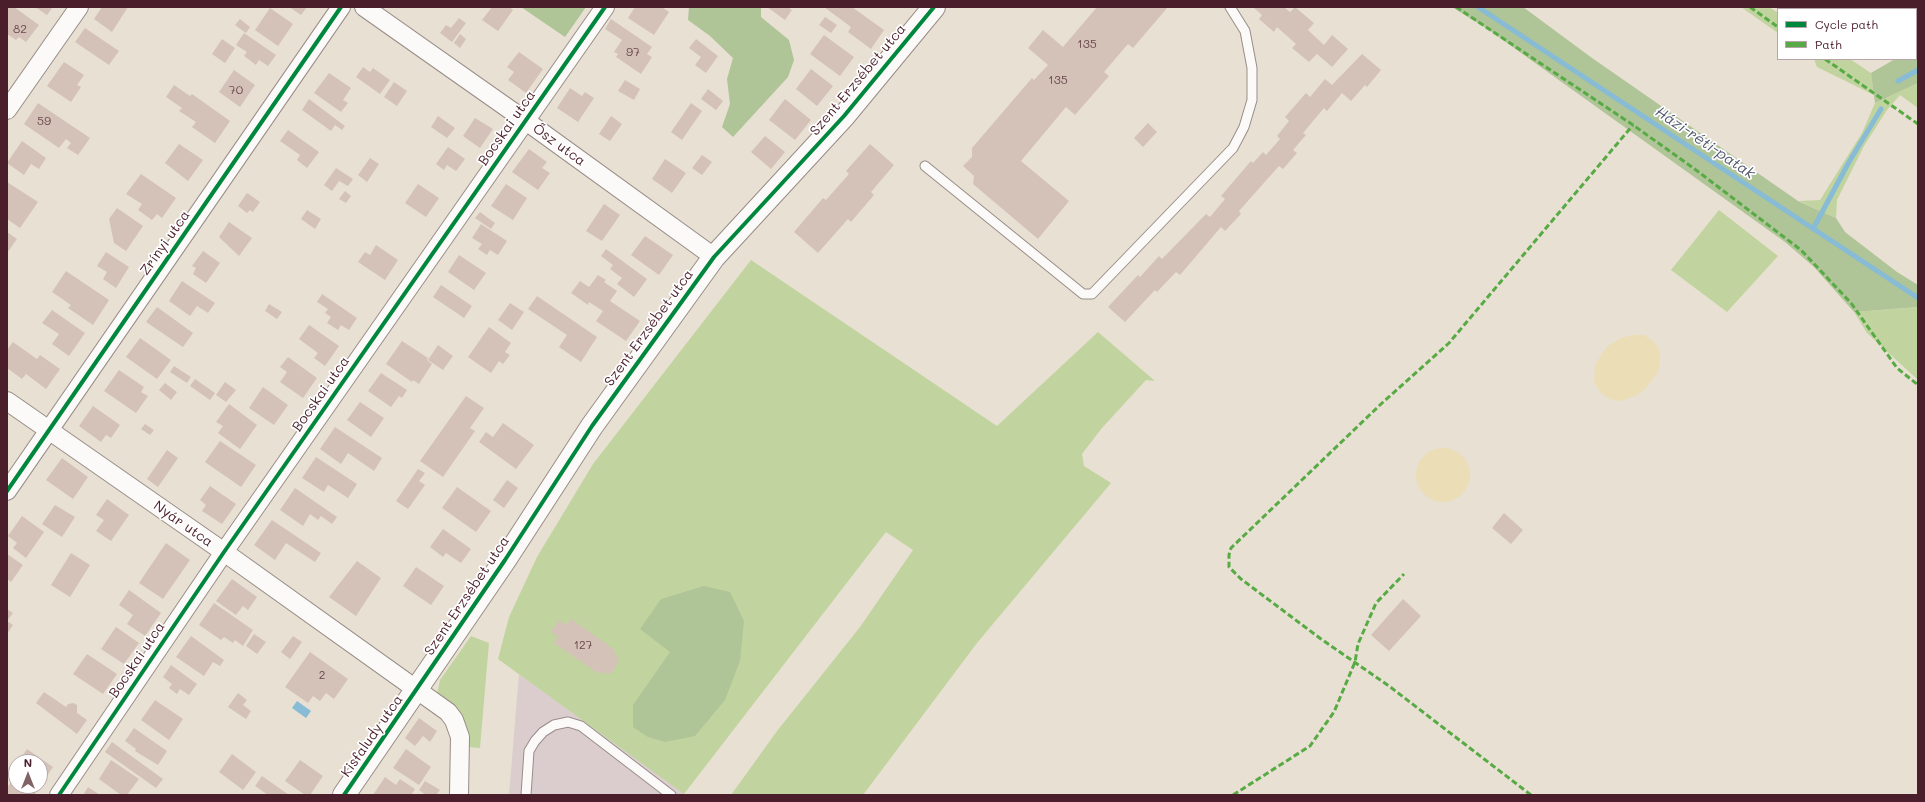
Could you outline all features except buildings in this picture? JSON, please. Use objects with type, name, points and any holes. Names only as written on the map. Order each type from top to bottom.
[{"type":"street","points":[[7,110],[79,7]]},
{"type":"street","name":"Zrínyi utca","points":[[7,491],[341,7]]},
{"type":"street","name":"Ősz utca","points":[[364,7],[526,121],[714,257]]},
{"type":"street","name":"Bocskai utca","points":[[59,795],[224,552],[605,7]]},
{"type":"street","name":"Szent Erzsébet utca","points":[[417,690],[505,560],[588,432],[714,257],[844,116],[934,7]]},
{"type":"street","name":"Nyár utca","points":[[7,401],[224,552],[448,712],[458,728],[462,746],[459,795]]},
{"type":"street","name":"Kisfaludy utca","points":[[344,795],[417,690]]},
{"type":"lane","points":[[925,166],[1083,294],[1092,294],[1233,148],[1244,127],[1252,100],[1252,68],[1245,31],[1230,7]]},
{"type":"lane","points":[[526,795],[529,751],[543,732],[554,725],[568,722],[581,726],[671,795]]},
{"type":"shaded area","points":[[519,674],[686,795],[509,795]]},
{"type":"green space","points":[[521,7],[586,7],[565,37]]},
{"type":"green space","points":[[689,7],[761,7],[761,17],[789,40],[794,60],[788,77],[733,137],[722,127],[730,104],[727,79],[733,58],[710,36],[688,20]]},
{"type":"green space","points":[[1452,7],[1523,7],[1592,58],[1798,201],[1836,218],[1845,232],[1897,272],[1918,285],[1918,307],[1854,312],[1814,267],[1785,242],[1489,30]]},
{"type":"green space","points":[[1741,7],[1769,7],[1777,12],[1777,32]]},
{"type":"green space","points":[[1917,46],[1918,83],[1875,103],[1871,73],[1893,60],[1917,60]]},
{"type":"green space","points":[[1814,60],[1852,60],[1871,73],[1874,95],[1817,67]]},
{"type":"green space","points":[[1918,83],[1918,108],[1900,95],[1887,110],[1864,146],[1837,200],[1836,218],[1799,201],[1820,200],[1862,133],[1875,103]]},
{"type":"green space","points":[[1719,210],[1778,256],[1727,312],[1671,270]]},
{"type":"green space","points":[[751,260],[997,426],[1098,332],[1155,381],[1146,380],[1102,428],[1082,454],[1084,466],[1111,483],[977,643],[863,795],[731,795],[777,731],[860,627],[913,550],[886,532],[684,794],[498,659],[509,617],[537,557],[593,464]]},
{"type":"green space","points":[[1918,307],[1918,380],[1867,333],[1854,312]]},
{"type":"green space","points":[[704,586],[730,592],[744,621],[740,661],[725,700],[695,736],[665,742],[648,737],[633,727],[633,705],[670,652],[640,629],[661,599]]},
{"type":"green space","points":[[471,636],[489,643],[480,748],[469,747],[467,726],[459,715],[437,694],[440,680]]},
{"type":"sand","points":[[1633,335],[1644,335],[1655,343],[1660,351],[1658,372],[1644,390],[1633,397],[1620,401],[1610,399],[1601,393],[1594,382],[1595,366],[1602,353],[1609,345],[1621,338]]},
{"type":"sand","points":[[1443,448],[1453,450],[1462,456],[1468,465],[1470,475],[1468,485],[1462,494],[1453,500],[1443,502],[1433,500],[1424,494],[1418,485],[1416,475],[1418,465],[1424,456],[1433,450]]},
{"type":"water","points":[[297,701],[311,711],[306,718],[292,708]]},
{"type":"waterway","name":"Házi-réti-patak","points":[[1478,7],[1918,298]]},
{"type":"waterway","points":[[1898,81],[1918,70]]},
{"type":"waterway","points":[[1813,229],[1849,162],[1881,109]]},
{"type":"marked path","points":[[1456,7],[1633,125],[1696,170],[1801,250],[1851,303],[1897,368],[1918,385]]},
{"type":"marked path","points":[[1750,7],[1777,26]]},
{"type":"marked path","points":[[1826,60],[1918,124]]},
{"type":"marked path","points":[[1531,795],[1389,686],[1321,639],[1241,579],[1229,567],[1229,555],[1231,548],[1381,404],[1449,343],[1633,125]]},
{"type":"marked path","points":[[1233,795],[1310,746],[1334,712],[1355,662],[1358,644],[1376,603],[1404,574]]},
{"type":"cycle path","points":[[7,491],[341,7]]},
{"type":"cycle path","points":[[59,795],[224,552],[605,7]]},
{"type":"cycle path","points":[[344,795],[505,560],[592,426],[714,257],[844,116],[934,7]]}]
